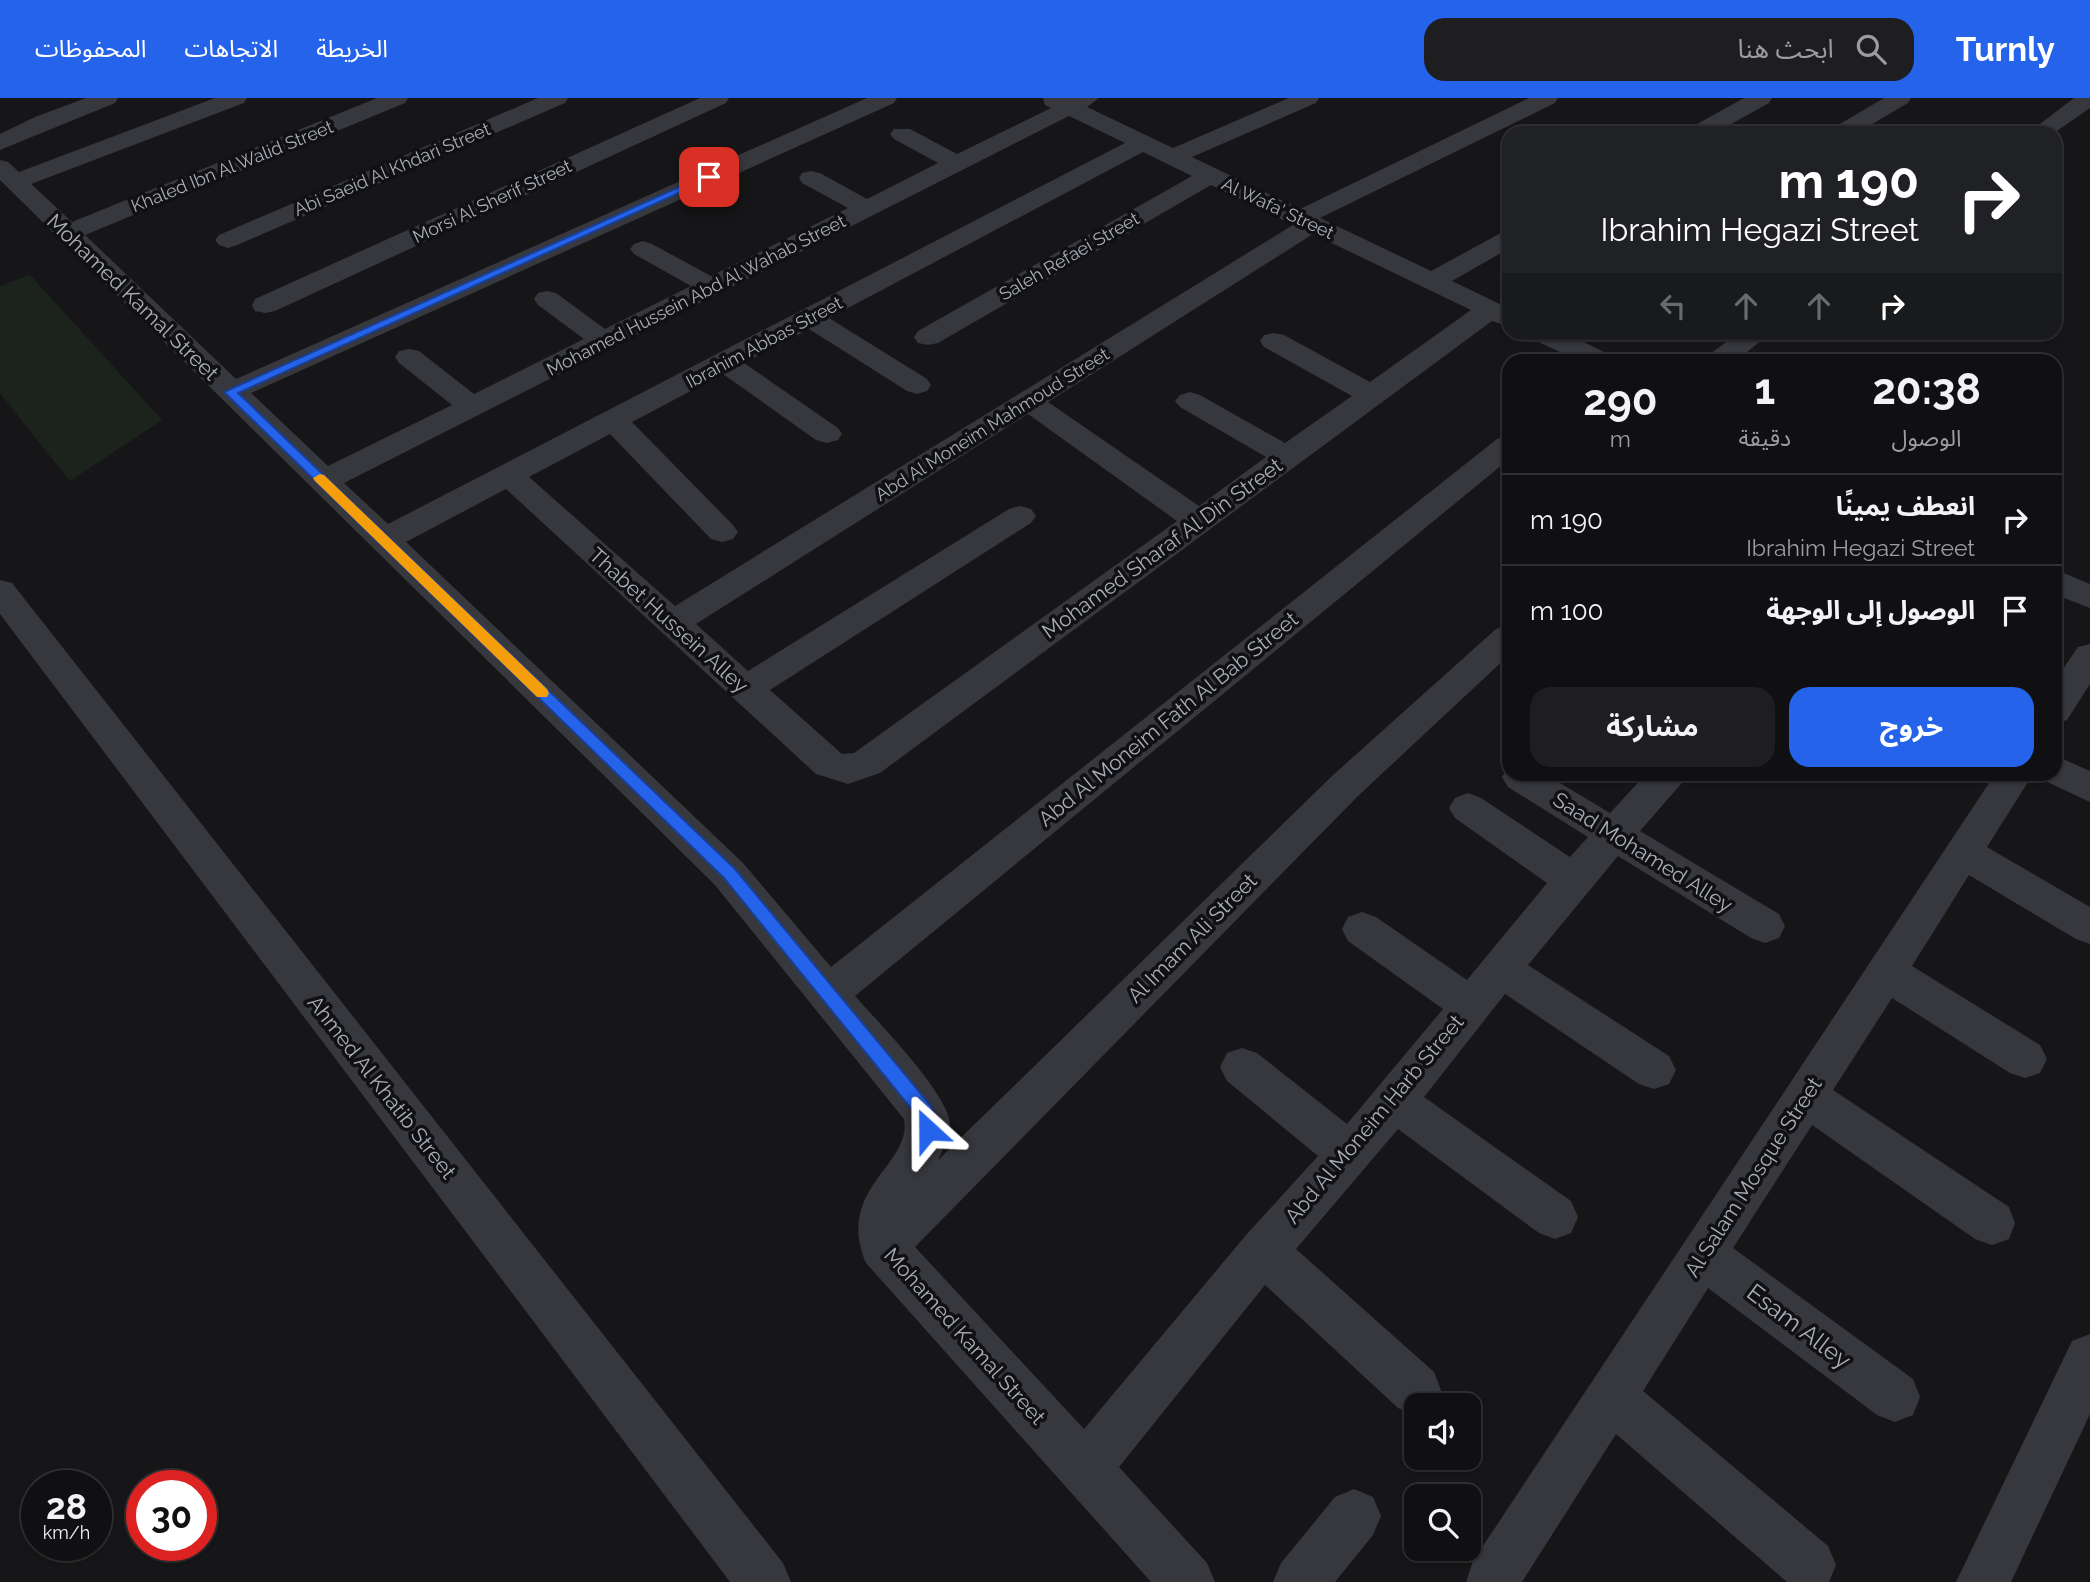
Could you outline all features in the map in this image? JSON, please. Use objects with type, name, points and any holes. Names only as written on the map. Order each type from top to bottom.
[{"type":"street","points":[[0,119],[49,98]]},
{"type":"street","points":[[0,143],[43,122],[107,98]]},
{"type":"street","points":[[7,174],[236,98]]},
{"type":"street","name":"Khaled Ibn Al Walid Street","points":[[67,233],[397,98]]},
{"type":"street","name":"Abi Saeid Al Khdari Street","points":[[228,240],[557,98]]},
{"type":"street","name":"Morsi Al Sherif Street","points":[[265,305],[718,98]]},
{"type":"street","points":[[230,392],[886,98]]},
{"type":"street","points":[[1172,157],[1308,98]]},
{"type":"street","name":"Abd Al Moneim Mahmoud Street","points":[[673,623],[1028,401],[1306,221],[1548,98]]},
{"type":"street","points":[[1711,126],[1761,98]]},
{"type":"street","points":[[1853,126],[1900,98]]},
{"type":"street","points":[[2050,126],[2089,98]]},
{"type":"street","name":"Al Wafa' Street","points":[[1069,101],[1143,143],[1499,313]]},
{"type":"street","name":"Mohamed Hussein Abd Al Wahab Street","points":[[323,481],[957,164],[1069,101]]},
{"type":"street","points":[[902,134],[957,164]]},
{"type":"street","name":"Ibrahim Abbas Street","points":[[384,540],[1143,143]]},
{"type":"street","name":"Mohamed Kamal Street","points":[[7,174],[729,874],[925,1111],[929,1120],[925,1140],[881,1218],[883,1247],[1188,1582]]},
{"type":"street","name":"Saleh Refaei Street","points":[[928,337],[1210,175]]},
{"type":"street","points":[[811,178],[867,209]]},
{"type":"street","points":[[1433,281],[1502,242]]},
{"type":"street","points":[[643,249],[712,287]]},
{"type":"street","points":[[547,299],[604,341]]},
{"type":"street","name":"Mohamed Sharaf Al Din Street","points":[[829,764],[848,770],[867,763],[1372,395],[1499,313]]},
{"type":"street","points":[[810,318],[916,385]]},
{"type":"street","points":[[1556,340],[1585,354]]},
{"type":"street","points":[[1728,354],[1748,340]]},
{"type":"street","points":[[1274,341],[1372,395]]},
{"type":"street","points":[[409,357],[472,407]]},
{"type":"street","points":[[724,362],[827,434]]},
{"type":"street","points":[[1028,401],[1199,521]]},
{"type":"street","points":[[1190,401],[1287,457]]},
{"type":"street","points":[[613,421],[722,532]]},
{"type":"street","name":"Abd Al Moneim Fath Al Bab Street","points":[[827,994],[1502,450]]},
{"type":"street","name":"Thabet Hussein Alley","points":[[509,475],[829,764]]},
{"type":"street","points":[[746,690],[1020,516]]},
{"type":"street","points":[[2062,584],[2090,597]]},
{"type":"street","name":"Ahmed Al Khatib Street","points":[[0,592],[764,1582]]},
{"type":"street","name":"Al Imam Ali Street","points":[[883,1247],[1345,786],[1502,642]]},
{"type":"street","points":[[2062,700],[2090,656]]},
{"type":"street","points":[[2062,773],[2090,788]]},
{"type":"street","name":"Saad Mohamed Alley","points":[[1527,781],[1765,926]]},
{"type":"street","name":"Abd Al Moneim Harb Street","points":[[1084,1468],[1263,1251],[1350,1154],[1469,1004],[1573,880],[1662,781]]},
{"type":"street","name":"Al Salam Mosque Street","points":[[1492,1580],[2009,781]]},
{"type":"street","points":[[1468,808],[1573,880]]},
{"type":"street","points":[[1963,852],[2090,927]]},
{"type":"street","points":[[1362,929],[1469,1004]]},
{"type":"street","points":[[1500,968],[1654,1070]]},
{"type":"street","points":[[1886,972],[2025,1059]]},
{"type":"street","points":[[1242,1067],[1350,1154]]},
{"type":"street","points":[[1806,1096],[1992,1223]]},
{"type":"street","points":[[1393,1100],[1555,1217]]},
{"type":"street","points":[[1263,1251],[1416,1390]]},
{"type":"street","name":"Esam Alley","points":[[1703,1255],[1895,1397]]},
{"type":"street","points":[[1983,1582],[2090,1359]]},
{"type":"street","points":[[1611,1397],[1809,1565]]},
{"type":"street","points":[[1300,1582],[1354,1516]]},
{"type":"shaded area","points":[[30,275],[162,420],[70,481],[0,393],[0,286]]},
{"type":"slow traffic","points":[[320,478],[542,693]]},
{"type":"route","points":[[709,177],[230,392],[729,874],[925,1111],[929,1120],[928,1130]]}]
